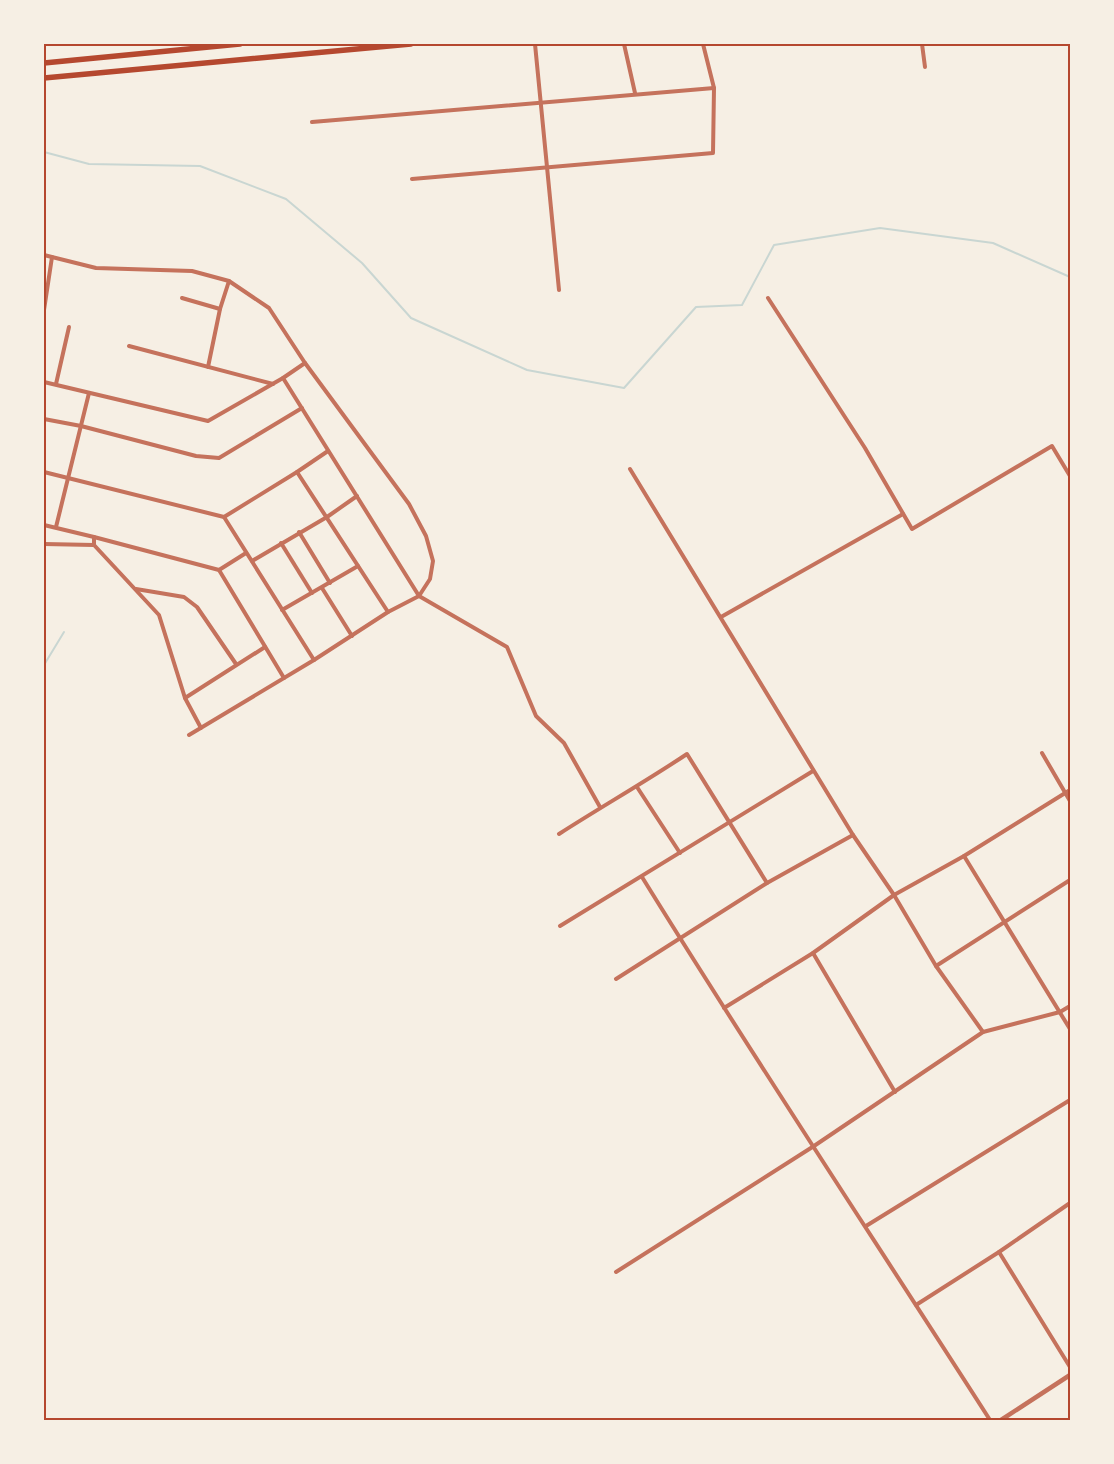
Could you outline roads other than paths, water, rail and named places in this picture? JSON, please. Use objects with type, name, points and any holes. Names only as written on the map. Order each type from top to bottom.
[{"type":"main road","points":[[44,63],[240,44]]},
{"type":"main road","points":[[44,78],[411,44]]},
{"type":"street","points":[[536,44],[559,290]]},
{"type":"street","points":[[624,44],[634,93]]},
{"type":"street","points":[[412,179],[713,153],[714,88],[703,44]]},
{"type":"street","points":[[922,44],[925,67]]},
{"type":"street","points":[[312,122],[634,93],[714,88]]},
{"type":"street","points":[[44,254],[96,268],[192,271],[229,280],[269,308],[305,363],[409,504],[426,536],[433,561],[430,579],[419,596],[388,612],[314,660],[188,735]]},
{"type":"street","points":[[44,310],[52,257]]},
{"type":"street","points":[[208,367],[220,309],[229,280]]},
{"type":"street","points":[[182,298],[220,309]]},
{"type":"street","points":[[768,298],[865,448],[912,529],[1052,446],[1070,476]]},
{"type":"street","points":[[56,384],[69,327]]},
{"type":"street","points":[[128,346],[273,384]]},
{"type":"street","points":[[44,382],[208,421],[273,384],[305,363]]},
{"type":"street","points":[[283,378],[419,596],[508,647],[536,716],[564,743],[600,807]]},
{"type":"street","points":[[56,527],[89,393]]},
{"type":"street","points":[[44,419],[81,426],[196,456],[219,458],[302,408]]},
{"type":"street","points":[[224,517],[328,451]]},
{"type":"street","points":[[630,469],[853,836],[894,895],[936,966],[983,1032]]},
{"type":"street","points":[[44,472],[224,517],[314,660]]},
{"type":"street","points":[[297,472],[388,612]]},
{"type":"street","points":[[252,561],[327,517],[357,496]]},
{"type":"street","points":[[720,617],[903,514]]},
{"type":"street","points":[[44,524],[219,570],[284,678]]},
{"type":"street","points":[[299,532],[330,583]]},
{"type":"street","points":[[94,537],[94,545],[159,615],[185,698],[201,728]]},
{"type":"street","points":[[44,544],[94,545]]},
{"type":"street","points":[[281,544],[312,593]]},
{"type":"street","points":[[219,570],[246,553]]},
{"type":"street","points":[[282,610],[358,566]]},
{"type":"street","points":[[322,588],[352,636]]},
{"type":"street","points":[[136,589],[184,597],[198,607],[236,664]]},
{"type":"street","points":[[185,698],[265,646]]},
{"type":"street","points":[[1042,753],[1070,800]]},
{"type":"street","points":[[559,834],[687,754],[767,883]]},
{"type":"street","points":[[560,926],[813,771]]},
{"type":"street","points":[[637,787],[680,853]]},
{"type":"street","points":[[724,1008],[813,953],[894,895],[964,856],[1070,790]]},
{"type":"street","points":[[616,979],[767,883],[853,836]]},
{"type":"street","points":[[964,856],[1070,1029]]},
{"type":"street","points":[[642,877],[724,1008],[990,1420]]},
{"type":"street","points":[[936,966],[1070,880]]},
{"type":"street","points":[[813,953],[895,1092]]},
{"type":"street","points":[[616,1272],[814,1146],[983,1032],[1060,1012],[1070,1006]]},
{"type":"street","points":[[866,1226],[1070,1100]]},
{"type":"street","points":[[916,1304],[999,1252],[1070,1203]]},
{"type":"street","points":[[999,1252],[1070,1367]]},
{"type":"street","points":[[1001,1420],[1070,1375]]},
{"type":"waterway","points":[[44,152],[89,164],[200,166],[286,199],[362,263],[411,318],[527,370],[624,388],[696,307],[742,305],[774,245],[880,228],[993,243],[1070,277]]},
{"type":"waterway","points":[[44,665],[64,632]]}]
